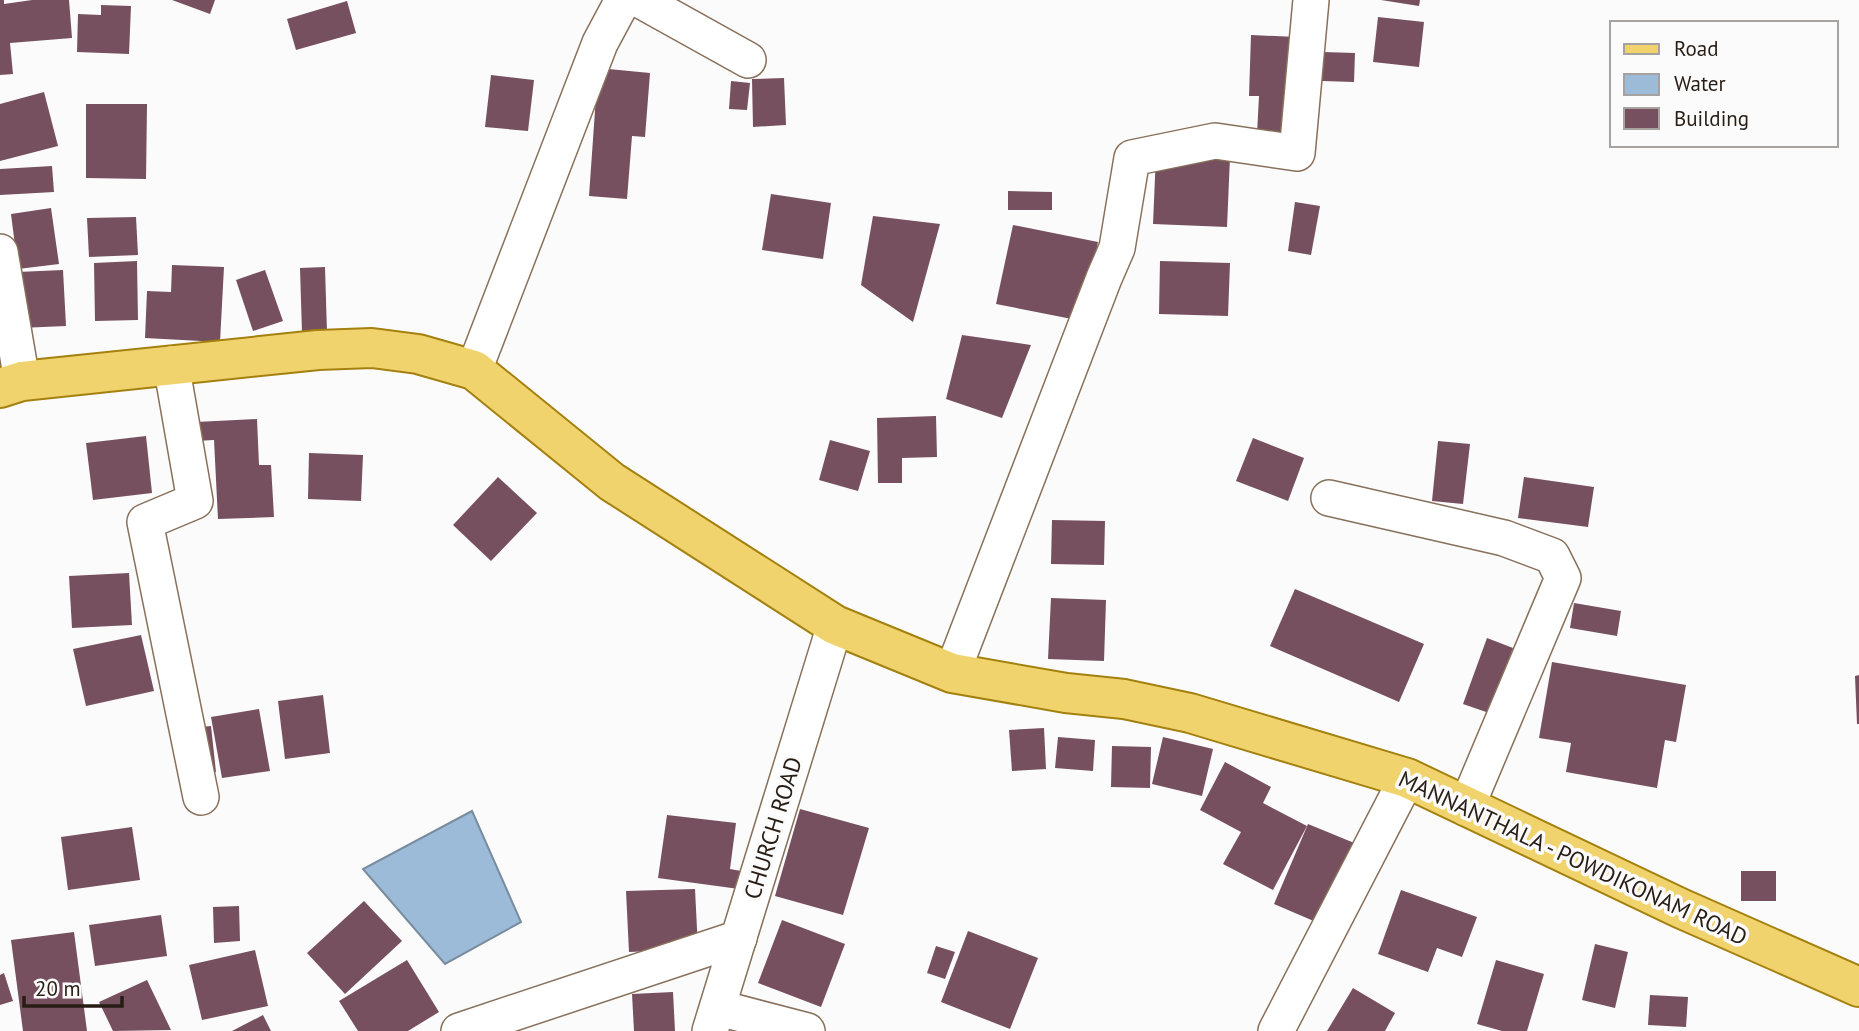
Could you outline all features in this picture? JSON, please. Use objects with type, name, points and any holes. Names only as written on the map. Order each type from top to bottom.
[{"type":"main road","name":"MANNANTHALA - POWDIKONAM ROAD","points":[[11,384],[318,349],[372,348],[418,354],[474,370],[612,482],[835,625],[953,673],[1066,693],[1124,699],[1190,713],[1407,778],[1680,908],[1859,987]]},
{"type":"street","points":[[474,370],[600,43],[623,0]]},
{"type":"street","points":[[640,0],[748,60]]},
{"type":"street","points":[[953,673],[1117,248],[1132,158],[1215,141],[1297,153],[1311,0]]},
{"type":"street","points":[[0,252],[11,384]]},
{"type":"street","points":[[171,364],[195,501],[145,522],[201,797]]},
{"type":"street","points":[[1329,498],[1504,538],[1552,556],[1563,578],[1466,808]]},
{"type":"street","name":"CHURCH ROAD","points":[[714,1020],[835,625]]},
{"type":"street","points":[[1276,1031],[1407,778]]},
{"type":"street","points":[[459,1031],[739,938]]},
{"type":"street","points":[[714,1020],[807,1031]]},
{"type":"water","points":[[472,811],[521,922],[445,964],[363,869]]},
{"type":"building","points":[[0,0],[4,0],[4,4],[32,0],[69,0],[72,38],[10,43],[13,74],[0,75]]},
{"type":"building","points":[[172,0],[215,0],[210,14]]},
{"type":"building","points":[[1381,0],[1420,0],[1419,6]]},
{"type":"building","points":[[347,1],[356,33],[296,50],[287,19]]},
{"type":"building","points":[[101,5],[131,6],[129,54],[77,52],[78,14],[101,15]]},
{"type":"building","points":[[1378,17],[1424,22],[1419,67],[1373,62]]},
{"type":"building","points":[[1251,35],[1296,37],[1292,136],[1257,134],[1259,96],[1249,96]]},
{"type":"building","points":[[1323,52],[1355,53],[1354,82],[1322,81]]},
{"type":"building","points":[[598,68],[650,73],[645,137],[632,136],[627,199],[589,196]]},
{"type":"building","points":[[491,75],[534,80],[528,131],[485,127]]},
{"type":"building","points":[[784,78],[786,125],[753,127],[752,79]]},
{"type":"building","points":[[731,81],[750,83],[747,110],[729,109]]},
{"type":"building","points":[[44,92],[58,146],[0,161],[0,104]]},
{"type":"building","points":[[86,104],[147,104],[146,179],[86,178]]},
{"type":"building","points":[[1156,154],[1230,157],[1227,227],[1153,224]]},
{"type":"building","points":[[52,166],[54,192],[0,195],[0,169]]},
{"type":"building","points":[[1008,191],[1052,192],[1052,210],[1008,210]]},
{"type":"building","points":[[771,194],[831,203],[823,259],[762,250]]},
{"type":"building","points":[[1295,202],[1320,206],[1311,255],[1288,251]]},
{"type":"building","points":[[51,208],[59,264],[18,269],[11,214]]},
{"type":"building","points":[[873,216],[940,224],[913,322],[861,285]]},
{"type":"building","points":[[136,217],[138,255],[89,257],[87,218]]},
{"type":"building","points":[[1013,225],[1098,242],[1082,321],[996,304]]},
{"type":"building","points":[[137,261],[138,320],[95,321],[94,263]]},
{"type":"building","points":[[1160,261],[1230,263],[1228,316],[1159,314]]},
{"type":"building","points":[[172,265],[224,267],[220,342],[145,338],[147,291],[171,292]]},
{"type":"building","points":[[325,267],[327,333],[302,333],[300,268]]},
{"type":"building","points":[[63,270],[66,326],[20,328],[17,272]]},
{"type":"building","points":[[265,270],[283,321],[253,331],[236,280]]},
{"type":"building","points":[[962,335],[1031,345],[1002,418],[946,399]]},
{"type":"building","points":[[936,416],[937,457],[902,458],[902,483],[878,483],[877,418]]},
{"type":"building","points":[[257,419],[259,465],[271,465],[274,517],[218,519],[214,440],[196,441],[196,422]]},
{"type":"building","points":[[146,436],[152,493],[93,500],[86,443]]},
{"type":"building","points":[[1253,438],[1304,458],[1288,501],[1236,481]]},
{"type":"building","points":[[830,440],[870,451],[858,491],[819,480]]},
{"type":"building","points":[[1438,441],[1470,444],[1463,504],[1432,501]]},
{"type":"building","points":[[309,453],[363,455],[361,501],[308,499]]},
{"type":"building","points":[[498,477],[537,513],[491,561],[453,525]]},
{"type":"building","points":[[1524,477],[1594,487],[1588,527],[1518,518]]},
{"type":"building","points":[[1052,520],[1105,521],[1104,565],[1051,564]]},
{"type":"building","points":[[129,573],[132,625],[72,628],[69,576]]},
{"type":"building","points":[[1295,589],[1424,644],[1399,702],[1270,646]]},
{"type":"building","points":[[1051,598],[1106,600],[1104,661],[1048,659]]},
{"type":"building","points":[[1574,603],[1621,611],[1617,636],[1570,628]]},
{"type":"building","points":[[141,635],[154,691],[86,706],[73,649]]},
{"type":"building","points":[[1487,638],[1513,648],[1489,713],[1463,704]]},
{"type":"building","points":[[1552,662],[1686,685],[1676,742],[1665,740],[1657,788],[1566,772],[1571,743],[1539,738]]},
{"type":"building","points":[[1859,675],[1859,724],[1857,724],[1855,676]]},
{"type":"building","points":[[323,695],[330,753],[285,759],[278,701]]},
{"type":"building","points":[[259,709],[270,771],[222,778],[211,717]]},
{"type":"building","points":[[211,726],[216,772],[205,773],[200,727]]},
{"type":"building","points":[[1044,728],[1046,769],[1012,771],[1009,730]]},
{"type":"building","points":[[1058,737],[1095,740],[1093,771],[1055,768]]},
{"type":"building","points":[[1163,737],[1213,749],[1202,796],[1152,784]]},
{"type":"building","points":[[1112,746],[1151,747],[1150,788],[1111,787]]},
{"type":"building","points":[[1225,762],[1271,787],[1263,803],[1307,826],[1273,890],[1223,864],[1241,832],[1200,810]]},
{"type":"building","points":[[800,809],[869,828],[843,915],[775,896]]},
{"type":"building","points":[[667,815],[736,823],[730,869],[741,871],[739,889],[658,878]]},
{"type":"building","points":[[1308,824],[1364,847],[1330,928],[1274,904]]},
{"type":"building","points":[[132,827],[140,880],[68,890],[61,837]]},
{"type":"building","points":[[1741,871],[1776,871],[1776,901],[1741,901]]},
{"type":"building","points":[[695,889],[698,949],[629,952],[626,891]]},
{"type":"building","points":[[1401,890],[1477,917],[1462,957],[1437,948],[1428,972],[1378,954]]},
{"type":"building","points":[[364,901],[402,941],[345,994],[307,953]]},
{"type":"building","points":[[239,906],[240,941],[214,943],[213,907]]},
{"type":"building","points":[[161,915],[167,956],[95,966],[89,925]]},
{"type":"building","points":[[782,920],[845,944],[821,1007],[758,983]]},
{"type":"building","points":[[968,931],[1038,958],[1010,1029],[941,1002]]},
{"type":"building","points":[[74,932],[87,1031],[23,1031],[11,940]]},
{"type":"building","points":[[1595,944],[1628,952],[1615,1008],[1582,1000]]},
{"type":"building","points":[[936,946],[955,952],[945,979],[927,973]]},
{"type":"building","points":[[255,950],[268,1006],[202,1020],[189,965]]},
{"type":"building","points":[[407,960],[439,1012],[408,1031],[358,1031],[339,1001]]},
{"type":"building","points":[[1496,960],[1544,974],[1527,1031],[1502,1031],[1477,1024]]},
{"type":"building","points":[[4,973],[13,1001],[0,1005],[0,975]]},
{"type":"building","points":[[147,980],[171,1030],[113,1031],[99,1002]]},
{"type":"building","points":[[1353,988],[1395,1013],[1385,1031],[1327,1031]]},
{"type":"building","points":[[673,992],[675,1031],[634,1031],[632,994]]},
{"type":"building","points":[[1650,995],[1688,997],[1686,1027],[1648,1025]]},
{"type":"building","points":[[263,1015],[271,1031],[232,1031]]}]
